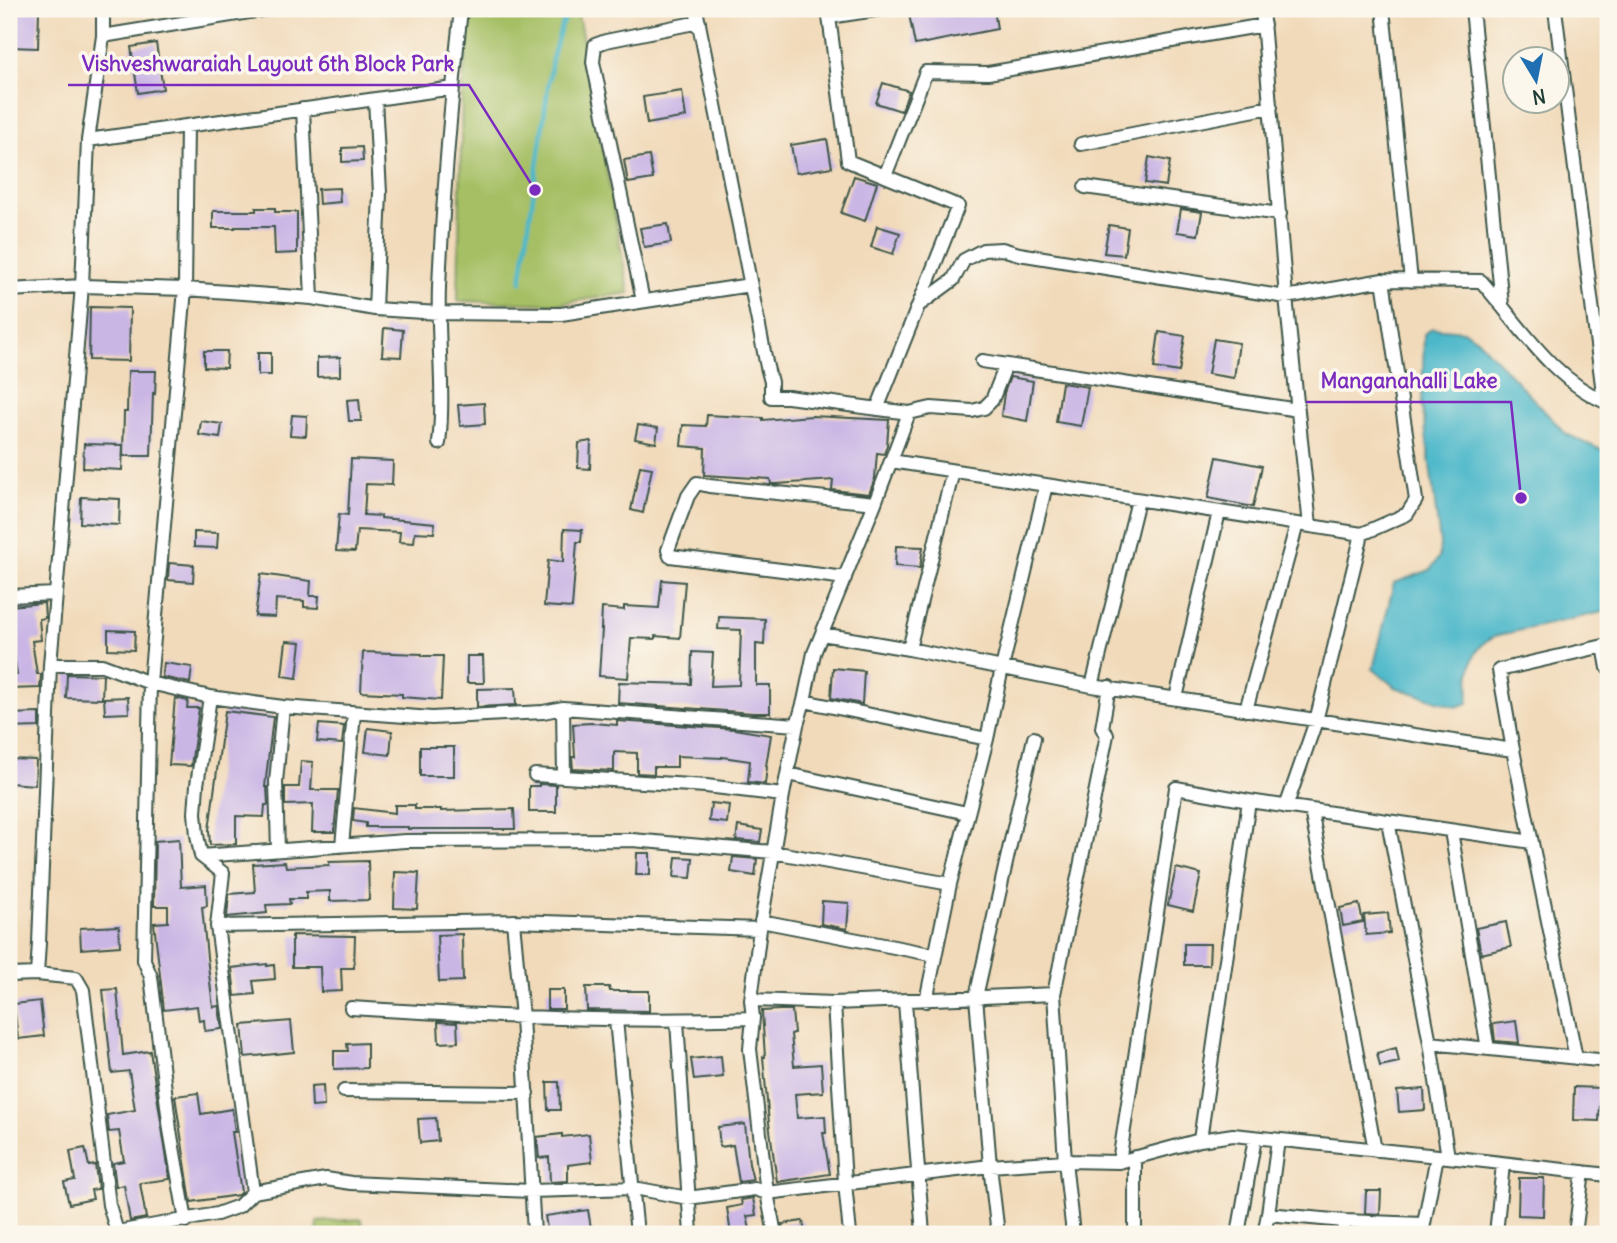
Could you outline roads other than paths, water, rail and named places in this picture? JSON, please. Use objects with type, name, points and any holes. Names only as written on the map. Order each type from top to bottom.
[{"type":"street","points":[[37,974],[50,665],[82,286],[88,139],[103,36],[103,9]]},
{"type":"street","points":[[103,36],[268,9]]},
{"type":"street","points":[[439,443],[442,389],[439,289],[461,9]]},
{"type":"street","points":[[696,9],[771,382],[771,397],[909,413],[931,408],[972,411],[984,408],[992,400],[1006,365]]},
{"type":"street","points":[[877,409],[958,206],[848,161],[829,13],[882,9]]},
{"type":"street","points":[[1246,710],[1304,525],[1298,410],[1262,9]]},
{"type":"street","points":[[1383,9],[1411,281]]},
{"type":"street","points":[[1472,9],[1503,305]]},
{"type":"street","points":[[1555,9],[1606,402]]},
{"type":"street","points":[[643,302],[593,62],[594,45],[698,22]]},
{"type":"street","points":[[885,176],[926,72],[988,73],[1264,25]]},
{"type":"street","points":[[88,139],[453,88]]},
{"type":"street","points":[[375,99],[380,193],[375,309]]},
{"type":"street","points":[[1080,144],[1271,107]]},
{"type":"street","points":[[303,109],[312,298]]},
{"type":"street","points":[[186,1221],[170,1130],[151,977],[144,960],[150,683],[185,289],[187,126]]},
{"type":"street","points":[[1085,187],[1280,214]]},
{"type":"street","points":[[919,305],[953,280],[964,260],[983,250],[1002,249],[1286,297],[1383,280],[1481,281],[1527,338],[1566,377],[1606,402]]},
{"type":"street","points":[[891,461],[1362,534],[1407,514],[1416,500],[1383,280]]},
{"type":"street","points":[[9,290],[82,286],[185,289],[312,298],[375,309],[439,313],[561,314],[750,285]]},
{"type":"street","points":[[982,361],[1298,410]]},
{"type":"street","points":[[775,1234],[767,1193],[750,1049],[753,1018],[751,1000],[761,925],[783,795],[814,653],[909,413]]},
{"type":"street","points":[[909,649],[953,471]]},
{"type":"street","points":[[845,578],[670,556],[668,550],[688,496],[697,483],[875,503]]},
{"type":"street","points":[[926,1001],[950,884],[1046,485]]},
{"type":"street","points":[[1092,685],[1139,500]]},
{"type":"street","points":[[1176,698],[1219,512]]},
{"type":"street","points":[[1286,807],[1316,721],[1362,534]]},
{"type":"street","points":[[9,596],[56,594]]},
{"type":"street","points":[[822,634],[1092,685],[1513,750]]},
{"type":"street","points":[[1576,1058],[1499,670],[1606,645],[1608,668]]},
{"type":"street","points":[[50,665],[102,665],[150,683],[210,697],[354,713],[432,718],[543,712],[563,708],[797,725]]},
{"type":"street","points":[[1073,1234],[1065,1161],[1054,995],[1107,735],[1102,728],[1109,687]]},
{"type":"street","points":[[210,697],[195,813],[201,856],[223,873],[217,926],[253,1192]]},
{"type":"street","points":[[804,701],[987,739]]},
{"type":"street","points":[[278,850],[276,782],[283,707]]},
{"type":"street","points":[[563,708],[564,777]]},
{"type":"street","points":[[342,846],[354,713]]},
{"type":"street","points":[[998,1234],[976,998],[1034,738]]},
{"type":"street","points":[[788,774],[967,813]]},
{"type":"street","points":[[535,775],[706,786],[783,795]]},
{"type":"street","points":[[1119,1161],[1176,788],[1286,807],[1532,842]]},
{"type":"street","points":[[1200,1140],[1248,801]]},
{"type":"street","points":[[1311,810],[1375,1150]]},
{"type":"street","points":[[1268,1214],[1423,1229],[1443,1156],[1430,1042],[1388,821]]},
{"type":"street","points":[[1451,831],[1488,1048]]},
{"type":"street","points":[[201,856],[405,841],[632,840],[773,852],[950,884]]},
{"type":"street","points":[[217,926],[513,921],[761,925],[935,955]]},
{"type":"street","points":[[513,921],[522,1017],[534,1234]]},
{"type":"street","points":[[9,975],[37,974],[76,978],[83,990],[109,1205],[117,1232],[217,1214],[239,1206],[253,1192],[327,1179],[351,1183],[531,1191],[634,1188],[688,1198],[755,1189],[767,1193],[990,1166],[1119,1161],[1200,1140],[1233,1135],[1608,1175]]},
{"type":"street","points":[[751,1000],[905,1002],[1054,995]]},
{"type":"street","points":[[905,1002],[923,1234]]},
{"type":"street","points":[[834,1003],[850,1234]]},
{"type":"street","points":[[351,1008],[616,1020],[753,1018]]},
{"type":"street","points":[[616,1020],[637,1234]]},
{"type":"street","points":[[677,1021],[691,1234]]},
{"type":"street","points":[[1430,1042],[1608,1062]]},
{"type":"street","points":[[344,1091],[527,1093]]},
{"type":"street","points":[[1237,1234],[1255,1138]]},
{"type":"street","points":[[1264,1234],[1278,1140]]},
{"type":"street","points":[[1135,1157],[1135,1234]]},
{"type":"street","points":[[1496,1234],[1503,1164]]},
{"type":"street","points":[[1575,1234],[1583,1172]]},
{"type":"street","points":[[1344,1221],[1344,1234]]},
{"type":"water","points":[[1432,328],[1464,331],[1477,339],[1566,434],[1608,453],[1608,611],[1495,636],[1479,648],[1474,656],[1468,703],[1456,707],[1395,687],[1373,669],[1394,583],[1430,570],[1439,557],[1440,543],[1422,403],[1424,334]]},
{"type":"waterway","points":[[521,282],[552,59],[561,27],[571,9]]},
{"type":"place","name":"Vishveshwaraiah Layout 6th Block Park","points":[[535,190]]},
{"type":"place","name":"Manganahalli Lake","points":[[1521,498]]}]
